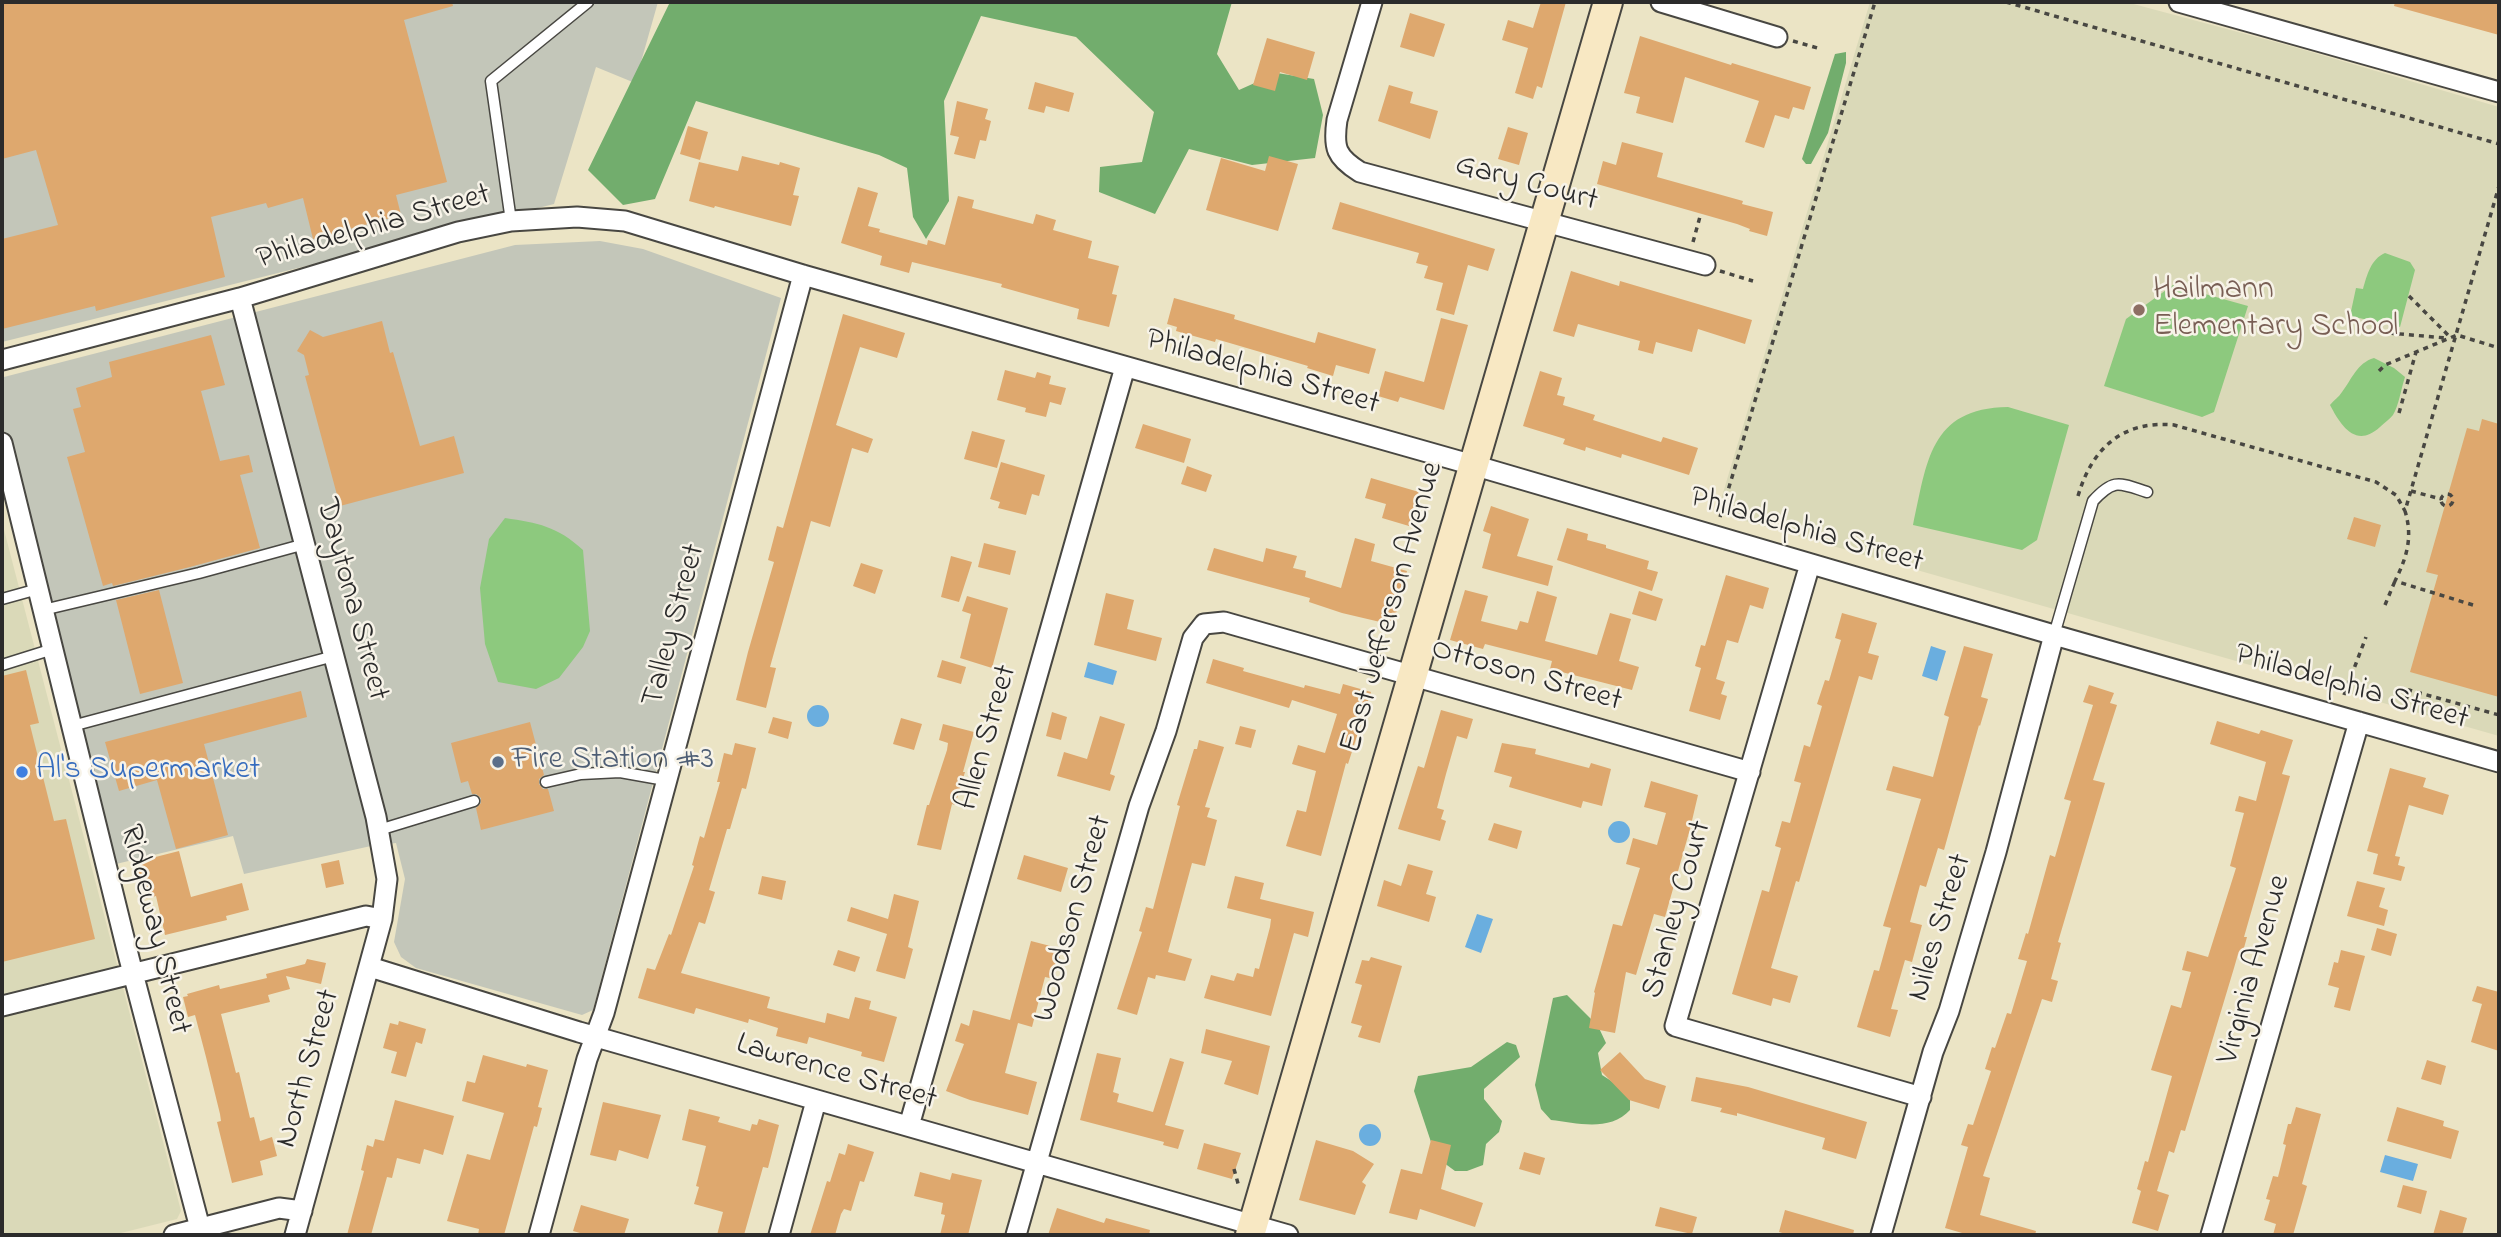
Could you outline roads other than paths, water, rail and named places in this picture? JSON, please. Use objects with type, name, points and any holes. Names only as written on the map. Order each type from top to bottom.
[{"type":"street","name":"Gary Court","points":[[1372,2],[1337,120],[1337,152],[1347,163],[1360,172],[1705,265]]},
{"type":"street","name":"East Jefferson Avenue","points":[[1251,1230],[1608,2]]},
{"type":"street","points":[[1661,2],[1777,37]]},
{"type":"street","points":[[2179,2],[2499,92]]},
{"type":"street","name":"Philadelphia Street","points":[[2,360],[240,298],[458,232],[511,221],[577,217],[625,220],[803,275],[1473,465],[2499,762]]},
{"type":"street","name":"Talley Street","points":[[539,1235],[587,1059],[604,1013],[803,275]]},
{"type":"street","name":"Daytona Street","points":[[240,298],[379,830],[387,879],[382,919]]},
{"type":"street","name":"Allen Street","points":[[909,1126],[1125,366]]},
{"type":"street","name":"Ridgeway Street","points":[[2,443],[133,975],[200,1228]]},
{"type":"street","name":"Stanley Court","points":[[1810,564],[1675,1027],[1921,1097]]},
{"type":"street","name":"Ottoson Street","points":[[1204,624],[1224,622],[1750,772]]},
{"type":"street","name":"Woodson Street","points":[[1016,1235],[1142,796],[1166,731],[1193,638],[1204,624]]},
{"type":"street","name":"Niles Street","points":[[1881,1235],[1933,1052],[1949,1011],[1996,852],[2054,635]]},
{"type":"street","name":"Virginia Avenue","points":[[2211,1235],[2359,722]]},
{"type":"street","points":[[2,1006],[366,916],[382,919]]},
{"type":"street","name":"North Street","points":[[295,1235],[382,919]]},
{"type":"street","name":"Lawrence Street","points":[[370,967],[391,976],[595,1036],[1037,1163],[1251,1230],[1288,1235]]},
{"type":"street","points":[[779,1235],[817,1101]]},
{"type":"street","points":[[174,1235],[279,1208],[302,1211]]},
{"type":"lane","points":[[511,221],[491,81],[588,2]]},
{"type":"lane","points":[[2054,635],[2093,501],[2108,486],[2115,483],[2147,492]]},
{"type":"lane","points":[[43,610],[199,573],[305,544]]},
{"type":"lane","points":[[2,599],[38,589]]},
{"type":"lane","points":[[2,665],[53,649]]},
{"type":"lane","points":[[72,726],[334,656]]},
{"type":"lane","points":[[546,782],[581,774],[620,772],[665,780]]},
{"type":"lane","points":[[379,830],[474,802]]},
{"type":"water","points":[[1931,646],[1946,651],[1937,681],[1922,676]]},
{"type":"water","points":[[1088,662],[1117,671],[1113,685],[1084,677]]},
{"type":"water","points":[[818,705],[826,708],[829,716],[826,724],[818,727],[810,724],[807,716],[810,708]]},
{"type":"water","points":[[1615,821],[1623,821],[1630,828],[1630,836],[1623,843],[1615,843],[1608,836],[1608,828]]},
{"type":"water","points":[[1477,914],[1493,919],[1481,953],[1465,947]]},
{"type":"water","points":[[1370,1124],[1378,1127],[1381,1135],[1378,1143],[1370,1146],[1362,1143],[1359,1135],[1362,1127]]},
{"type":"water","points":[[2385,1155],[2418,1164],[2413,1181],[2380,1172]]},
{"type":"place","name":"Hailmann Elementary School","points":[[2139,310]]},
{"type":"place","name":"Fire Station #3","points":[[498,762]]},
{"type":"place","name":"Al's Supermarket","points":[[22,772]]}]
